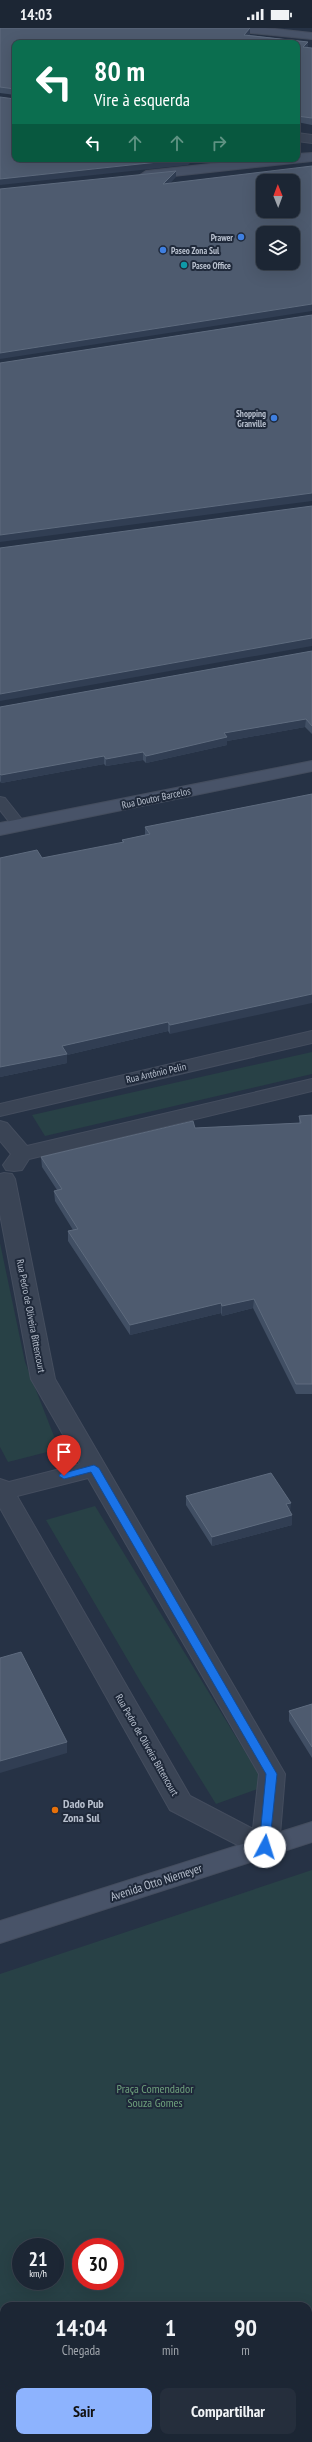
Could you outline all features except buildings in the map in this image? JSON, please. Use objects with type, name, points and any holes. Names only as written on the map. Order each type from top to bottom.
[{"type":"street","points":[[232,28],[312,36]]},
{"type":"street","points":[[300,137],[312,139]]},
{"type":"street","points":[[300,158],[312,157]]},
{"type":"street","points":[[133,176],[263,162]]},
{"type":"street","name":"Rua Doutor Barcelos","points":[[0,830],[312,766]]},
{"type":"street","name":"Rua Antônio Pelin","points":[[0,1110],[312,1037]]},
{"type":"street","points":[[2,1180],[22,1154],[312,1085]]},
{"type":"street","points":[[0,1127],[22,1154]]},
{"type":"street","name":"Rua Pedro de Oliveira Bittencourt","points":[[1,1490],[180,1803],[265,1847],[272,1774],[43,1379],[2,1180]]},
{"type":"street","points":[[1,1490],[94,1468]]},
{"type":"street","name":"Avenida Otto Niemeyer","points":[[0,1932],[312,1832]]},
{"type":"lane","points":[[0,801],[19,826]]},
{"type":"green space","points":[[312,1052],[312,1074],[45,1136],[32,1115]]},
{"type":"green space","points":[[0,1243],[25,1362],[59,1449],[8,1462],[0,1447]]},
{"type":"green space","points":[[95,1506],[266,1786],[216,1804],[143,1686],[46,1520]]},
{"type":"green space","name":"Praça Comendador Souza Gomes","points":[[312,1870],[312,2302],[0,2302],[0,1974]]},
{"type":"place","name":"Prawer","points":[[241,237]]},
{"type":"place","name":"Paseo Zona Sul","points":[[163,250]]},
{"type":"place","name":"Paseo Office","points":[[184,265]]},
{"type":"place","name":"Shopping Granville","points":[[274,418]]},
{"type":"place","name":"Dado Pub Zona Sul","points":[[55,1810]]},
{"type":"route","points":[[64,1476],[94,1468],[272,1774],[265,1847]]}]
